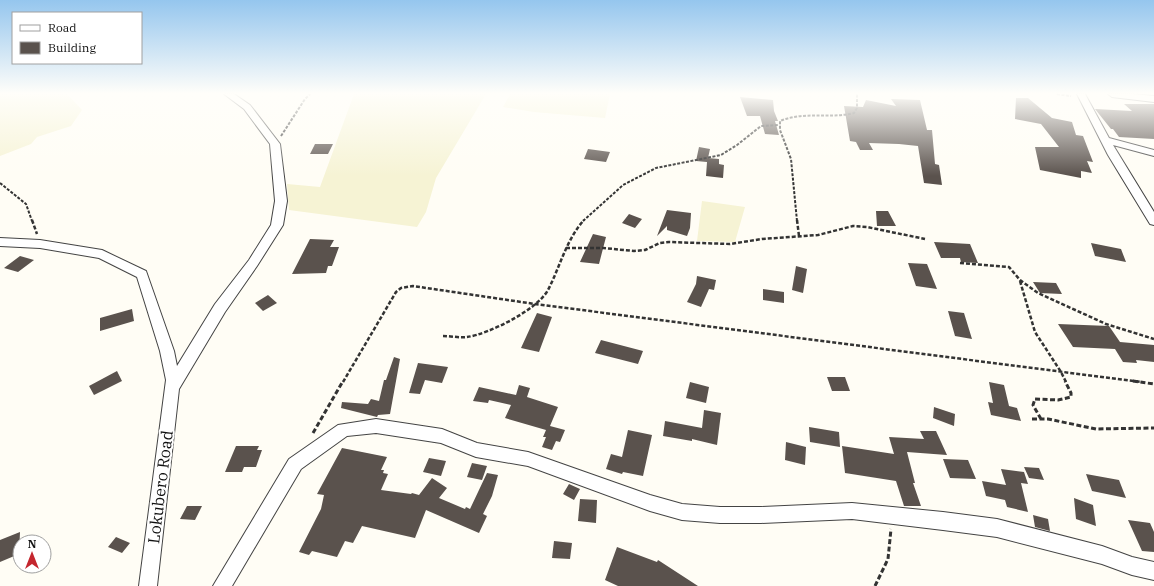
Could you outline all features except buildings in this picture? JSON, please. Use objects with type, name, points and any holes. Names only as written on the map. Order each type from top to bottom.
[{"type":"street","points":[[172,388],[220,308],[253,263],[277,225],[280,201],[275,144],[258,121]]},
{"type":"street","points":[[1095,121],[1154,221]]},
{"type":"street","points":[[1105,140],[1154,153]]},
{"type":"street","points":[[0,242],[40,244],[102,254],[142,274],[167,351],[173,380],[172,388]]},
{"type":"street","name":"Lokubero Road","points":[[148,586],[172,388]]},
{"type":"street","points":[[222,586],[295,464],[344,430],[376,426],[442,436],[476,450],[528,459],[650,503],[682,512],[720,515],[761,515],[852,510],[895,515],[997,528],[1102,555],[1132,566],[1154,571]]},
{"type":"path","points":[[275,144],[290,121]]},
{"type":"path","points":[[443,336],[467,337],[480,333],[515,319],[535,304],[546,292],[577,228],[590,214],[623,185],[656,168],[721,155],[737,145],[761,126],[779,124],[791,160],[796,222],[800,236]]},
{"type":"path","points":[[0,182],[26,204],[40,244]]},
{"type":"path","points":[[566,248],[603,248],[634,251],[646,250],[660,243],[669,242],[730,244],[818,234],[853,226],[867,227],[925,239]]},
{"type":"path","points":[[960,263],[1006,266],[1011,268],[1020,280],[1038,292],[1092,318],[1154,339]]},
{"type":"path","points":[[1020,280],[1035,332],[1061,372],[1071,393],[1071,397],[1066,400],[1044,398],[1035,399],[1033,405],[1041,419]]},
{"type":"path","points":[[311,437],[396,292],[401,288],[413,286],[535,304],[1154,384]]},
{"type":"path","points":[[1032,419],[1058,421],[1096,429],[1154,428]]},
{"type":"path","points":[[875,586],[888,559],[890,532],[895,515]]},
{"type":"shaded area","points":[[0,121],[74,121],[71,126],[37,137],[31,144],[0,156]]},
{"type":"shaded area","points":[[344,121],[470,121],[436,178],[426,212],[417,227],[289,210],[287,184],[320,187]]},
{"type":"shaded area","points":[[702,201],[745,207],[735,242],[697,241]]}]
